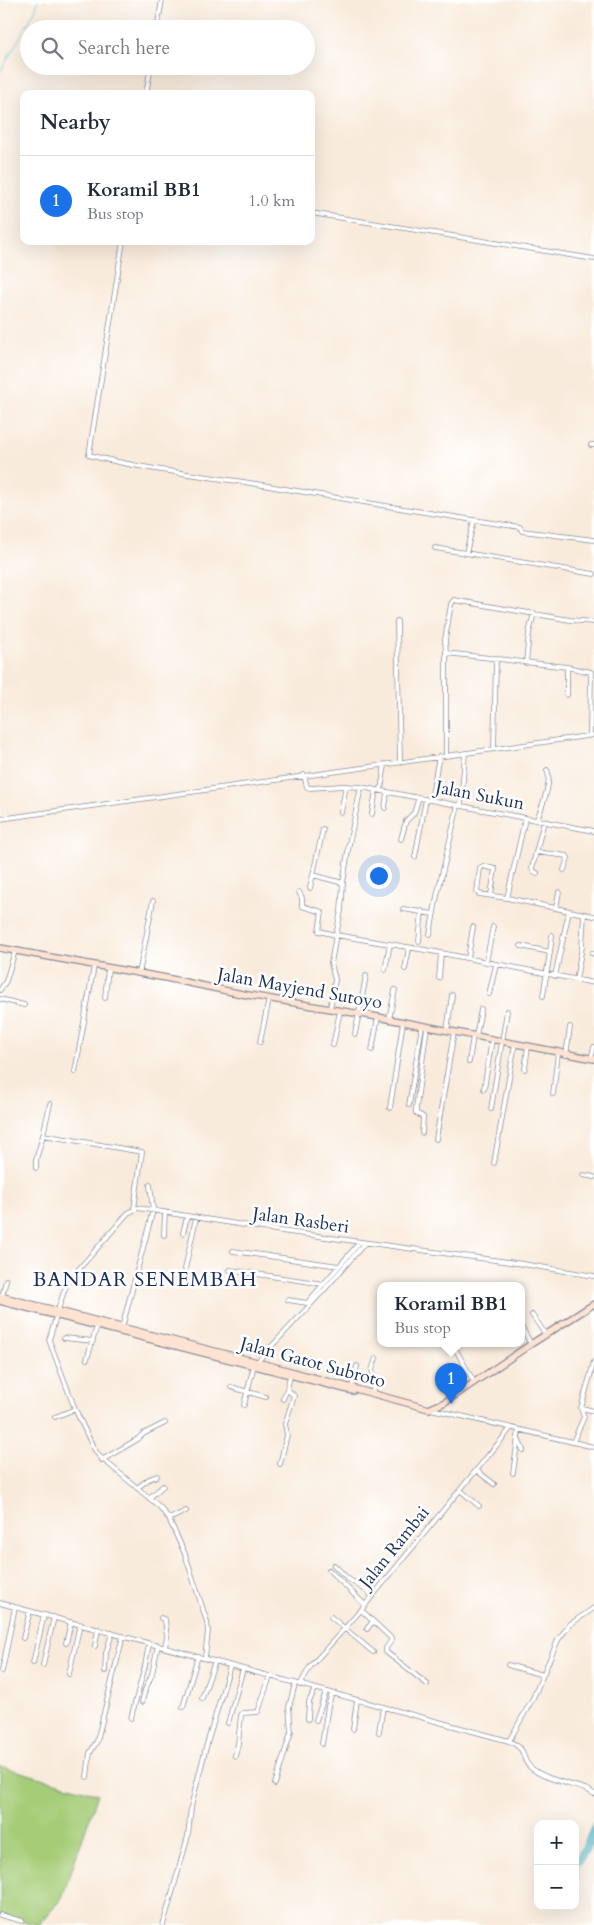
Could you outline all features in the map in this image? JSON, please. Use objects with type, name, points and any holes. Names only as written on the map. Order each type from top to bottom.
[{"type":"main road","name":"Jalan Mayjend Sutoyo","points":[[0,948],[269,999],[389,1019],[593,1059]]},
{"type":"main road","name":"Jalan Gatot Subroto","points":[[1,1298],[352,1387],[371,1394],[430,1409]]},
{"type":"main road","points":[[430,1409],[444,1403],[531,1344],[594,1305]]},
{"type":"main road","points":[[58,1314],[97,1326],[256,1364],[290,1376],[355,1392],[371,1394]]},
{"type":"street","points":[[159,20],[162,0]]},
{"type":"street","points":[[147,90],[149,75]]},
{"type":"street","points":[[315,214],[594,259]]},
{"type":"street","points":[[122,245],[88,456],[175,472],[379,503],[474,522],[520,527],[522,531],[594,540]]},
{"type":"street","points":[[466,553],[474,522]]},
{"type":"street","points":[[435,548],[594,574]]},
{"type":"street","points":[[446,755],[445,640],[451,604],[454,600],[594,622]]},
{"type":"street","points":[[526,663],[528,633],[534,613]]},
{"type":"street","points":[[397,621],[400,762]]},
{"type":"street","points":[[0,819],[592,735],[593,673],[567,667],[446,653]]},
{"type":"street","points":[[494,749],[496,658]]},
{"type":"street","points":[[567,667],[567,695]]},
{"type":"street","points":[[430,934],[433,914],[460,805],[465,752]]},
{"type":"street","points":[[415,857],[439,756]]},
{"type":"street","points":[[372,814],[385,764]]},
{"type":"street","points":[[537,820],[548,787],[549,775],[547,770]]},
{"type":"street","name":"Jalan Sukun","points":[[304,775],[310,788],[361,787],[594,831]]},
{"type":"street","points":[[342,812],[346,786]]},
{"type":"street","points":[[330,1010],[335,980],[331,964],[341,911],[343,883],[361,787]]},
{"type":"street","points":[[385,808],[387,792]]},
{"type":"street","points":[[401,839],[406,821],[414,813],[418,797]]},
{"type":"street","points":[[507,898],[524,818]]},
{"type":"street","points":[[537,873],[532,870],[544,821]]},
{"type":"street","points":[[310,888],[323,829]]},
{"type":"street","points":[[536,852],[567,856],[564,870]]},
{"type":"street","points":[[491,895],[495,869],[480,867],[476,891],[479,894],[594,916]]},
{"type":"street","points":[[313,875],[343,883]]},
{"type":"street","points":[[299,892],[302,898],[302,906],[321,910],[319,931],[594,983]]},
{"type":"street","points":[[556,908],[559,892]]},
{"type":"street","points":[[139,974],[153,901]]},
{"type":"street","points":[[403,909],[433,914]]},
{"type":"street","points":[[555,976],[569,911]]},
{"type":"street","points":[[418,941],[422,912]]},
{"type":"street","points":[[576,980],[582,948],[584,914]]},
{"type":"street","points":[[468,958],[473,927]]},
{"type":"street","points":[[486,962],[493,927]]},
{"type":"street","points":[[543,996],[552,935]]},
{"type":"street","points":[[385,970],[390,944]]},
{"type":"street","points":[[521,946],[550,952]]},
{"type":"street","points":[[405,969],[408,948]]},
{"type":"street","points":[[0,990],[6,981],[14,951]]},
{"type":"street","points":[[439,978],[441,954]]},
{"type":"street","points":[[489,994],[496,965]]},
{"type":"street","points":[[75,1072],[90,998],[94,966]]},
{"type":"street","points":[[105,998],[108,968]]},
{"type":"street","points":[[355,1034],[366,976]]},
{"type":"street","points":[[389,1019],[396,990]]},
{"type":"street","points":[[446,1031],[452,995]]},
{"type":"street","points":[[0,999],[24,1005]]},
{"type":"street","points":[[260,1042],[269,999]]},
{"type":"street","points":[[469,1062],[481,1010]]},
{"type":"street","points":[[333,1045],[340,1011]]},
{"type":"street","points":[[491,1109],[507,1011]]},
{"type":"street","points":[[372,1050],[378,1017]]},
{"type":"street","points":[[390,1108],[403,1022]]},
{"type":"street","points":[[409,1105],[425,1026]]},
{"type":"street","points":[[422,1133],[423,1117],[416,1113],[416,1108],[425,1026]]},
{"type":"street","points":[[566,1055],[570,1027]]},
{"type":"street","points":[[436,1139],[454,1032]]},
{"type":"street","points":[[484,1089],[492,1039]]},
{"type":"street","points":[[494,1163],[515,1044]]},
{"type":"street","points":[[525,1069],[528,1046]]},
{"type":"street","points":[[593,1059],[594,1047]]},
{"type":"street","points":[[554,1094],[558,1053]]},
{"type":"street","points":[[36,1168],[36,1160],[50,1104]]},
{"type":"street","points":[[43,1135],[142,1152],[143,1156],[134,1208],[76,1271],[67,1285],[49,1340],[92,1447],[102,1460],[160,1507],[169,1519],[185,1554],[207,1622],[208,1640],[205,1657]]},
{"type":"street","points":[[583,1175],[594,1177]]},
{"type":"street","points":[[122,1328],[153,1210],[150,1185]]},
{"type":"street","name":"Jalan Rasberi","points":[[134,1208],[594,1276]]},
{"type":"street","points":[[164,1236],[165,1212]]},
{"type":"street","points":[[183,1233],[187,1217]]},
{"type":"street","points":[[185,1269],[196,1218]]},
{"type":"street","points":[[288,1300],[307,1303],[360,1242]]},
{"type":"street","points":[[244,1405],[256,1364],[365,1243]]},
{"type":"street","points":[[233,1251],[339,1266]]},
{"type":"street","points":[[230,1270],[324,1284]]},
{"type":"street","points":[[1,1298],[6,1280]]},
{"type":"street","points":[[532,1315],[546,1335]]},
{"type":"street","points":[[88,1359],[97,1326]]},
{"type":"street","points":[[525,1333],[531,1344]]},
{"type":"street","points":[[64,1338],[93,1342]]},
{"type":"street","points":[[454,1347],[474,1382]]},
{"type":"street","points":[[371,1394],[375,1380],[372,1370],[376,1358]]},
{"type":"street","points":[[574,1442],[584,1416],[581,1408],[592,1376],[594,1362]]},
{"type":"street","points":[[352,1387],[357,1366]]},
{"type":"street","points":[[283,1399],[290,1376]]},
{"type":"street","points":[[231,1387],[266,1397]]},
{"type":"street","points":[[280,1464],[287,1435],[285,1424],[294,1396],[287,1390]]},
{"type":"street","points":[[55,1417],[75,1408]]},
{"type":"street","points":[[581,1408],[594,1411]]},
{"type":"street","points":[[430,1409],[594,1447]]},
{"type":"street","points":[[102,1460],[138,1439],[143,1434],[165,1423]]},
{"type":"street","name":"Jalan Rambai","points":[[275,1784],[291,1732],[289,1707],[298,1684],[310,1667],[361,1610],[511,1428]]},
{"type":"street","points":[[513,1473],[519,1430]]},
{"type":"street","points":[[518,1439],[524,1450]]},
{"type":"street","points":[[476,1470],[494,1484]]},
{"type":"street","points":[[137,1488],[149,1479],[157,1476]]},
{"type":"street","points":[[149,1498],[164,1486]]},
{"type":"street","points":[[460,1490],[479,1506]]},
{"type":"street","points":[[169,1519],[186,1511]]},
{"type":"street","points":[[334,1565],[347,1578],[373,1595]]},
{"type":"street","points":[[330,1570],[365,1605]]},
{"type":"street","points":[[0,1603],[205,1657],[230,1666],[509,1741],[521,1748],[528,1764],[536,1772],[593,1793],[594,1786]]},
{"type":"street","points":[[2,1671],[15,1607]]},
{"type":"street","points":[[509,1741],[543,1675],[554,1648],[569,1625],[594,1608]]},
{"type":"street","points":[[361,1610],[391,1638],[386,1652],[427,1684]]},
{"type":"street","points":[[23,1638],[30,1611]]},
{"type":"street","points":[[33,1663],[44,1615]]},
{"type":"street","points":[[43,1665],[54,1617]]},
{"type":"street","points":[[331,1617],[373,1652]]},
{"type":"street","points":[[161,1618],[165,1620],[166,1625],[165,1647]]},
{"type":"street","points":[[367,1629],[373,1621]]},
{"type":"street","points":[[66,1644],[71,1622]]},
{"type":"street","points":[[69,1674],[80,1624]]},
{"type":"street","points":[[95,1646],[98,1629]]},
{"type":"street","points":[[104,1671],[106,1653],[112,1633]]},
{"type":"street","points":[[87,1777],[90,1753],[100,1733],[123,1636]]},
{"type":"street","points":[[131,1718],[145,1666],[149,1642]]},
{"type":"street","points":[[142,1702],[152,1674],[158,1645]]},
{"type":"street","points":[[183,1707],[198,1656]]},
{"type":"street","points":[[202,1698],[215,1661]]},
{"type":"street","points":[[508,1665],[543,1675]]},
{"type":"street","points":[[163,1925],[188,1836],[191,1807],[205,1752],[230,1666]]},
{"type":"street","points":[[228,1723],[244,1669]]},
{"type":"street","points":[[235,1756],[241,1715],[243,1713],[258,1712],[270,1676]]},
{"type":"street","points":[[308,1719],[309,1702],[315,1689]]},
{"type":"street","points":[[316,1720],[326,1692]]},
{"type":"street","points":[[322,1744],[328,1706],[332,1694]]},
{"type":"street","points":[[353,1729],[357,1700]]},
{"type":"street","points":[[379,1732],[383,1707]]},
{"type":"street","points":[[0,1914],[22,1921]]},
{"type":"green space","points":[[0,1766],[98,1794],[62,1898],[39,1925],[0,1915]]},
{"type":"water","points":[[594,1821],[590,1846],[579,1864],[579,1853]]},
{"type":"waterway","points":[[30,20],[38,0]]},
{"type":"waterway","points":[[0,72],[20,37]]},
{"type":"place","name":"Koramil BB1","points":[[451,1404]]},
{"type":"district","name":"BANDAR SENEMBAH","points":[[145,1279]]}]
